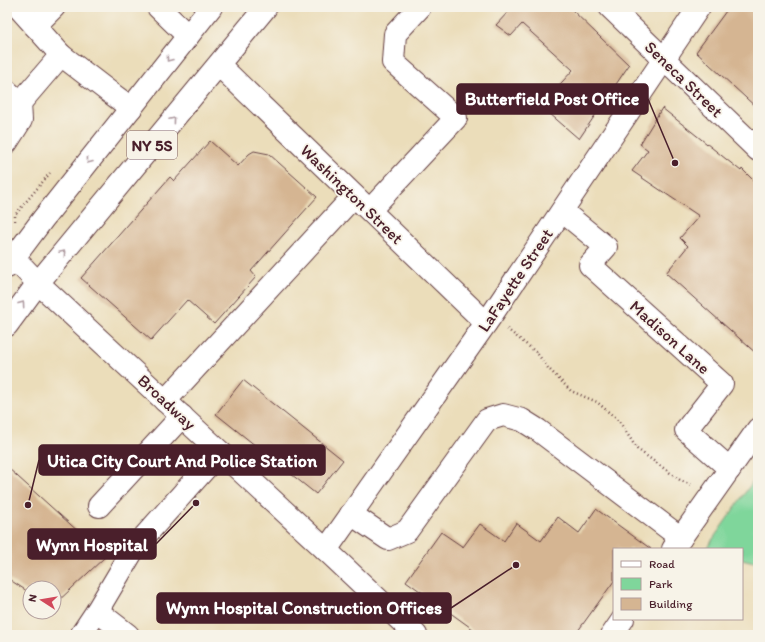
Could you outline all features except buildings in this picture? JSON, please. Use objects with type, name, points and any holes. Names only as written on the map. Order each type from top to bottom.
[{"type":"street","points":[[18,7],[61,55],[131,108]]},
{"type":"street","points":[[35,26],[54,7]]},
{"type":"street","points":[[158,7],[188,36]]},
{"type":"street","name":"NY 5S","points":[[9,259],[211,7]]},
{"type":"street","name":"NY 5S","points":[[7,325],[38,283],[266,7]]},
{"type":"street","points":[[370,210],[456,118],[393,62],[395,34],[420,7]]},
{"type":"street","name":"Seneca Street","points":[[610,7],[758,150]]},
{"type":"street","name":"LaFayette Street","points":[[326,550],[351,514],[495,325],[562,211],[699,7]]},
{"type":"street","points":[[7,142],[21,120],[14,97],[61,55]]},
{"type":"street","name":"Washington Street","points":[[219,64],[354,196],[495,325]]},
{"type":"street","points":[[165,401],[354,196]]},
{"type":"street","name":"Madison Lane","points":[[562,211],[606,247],[590,265],[722,384],[686,430],[730,469]]},
{"type":"street","name":"Broadway","points":[[9,259],[38,283],[182,416],[416,635]]},
{"type":"street","points":[[351,514],[388,539],[407,531],[487,420],[503,415],[522,420],[538,430],[677,544],[758,429]]},
{"type":"street","points":[[98,506],[182,416]]},
{"type":"street","points":[[81,635],[135,547],[220,452]]},
{"type":"street","points":[[97,610],[128,635]]},
{"type":"street","points":[[612,635],[622,620]]},
{"type":"path","points":[[495,325],[537,353],[548,368],[571,390],[597,402],[619,421],[637,449],[680,480],[711,495]]},
{"type":"green space","points":[[758,474],[758,563],[743,559],[743,548],[707,548]]},
{"type":"place","name":"Butterfield Post Office","points":[[675,163]]},
{"type":"place","name":"Wynn Hospital","points":[[196,503]]},
{"type":"place","name":"Utica City Court And Police Station","points":[[28,505]]},
{"type":"place","name":"Wynn Hospital Construction Offices","points":[[516,565]]}]
